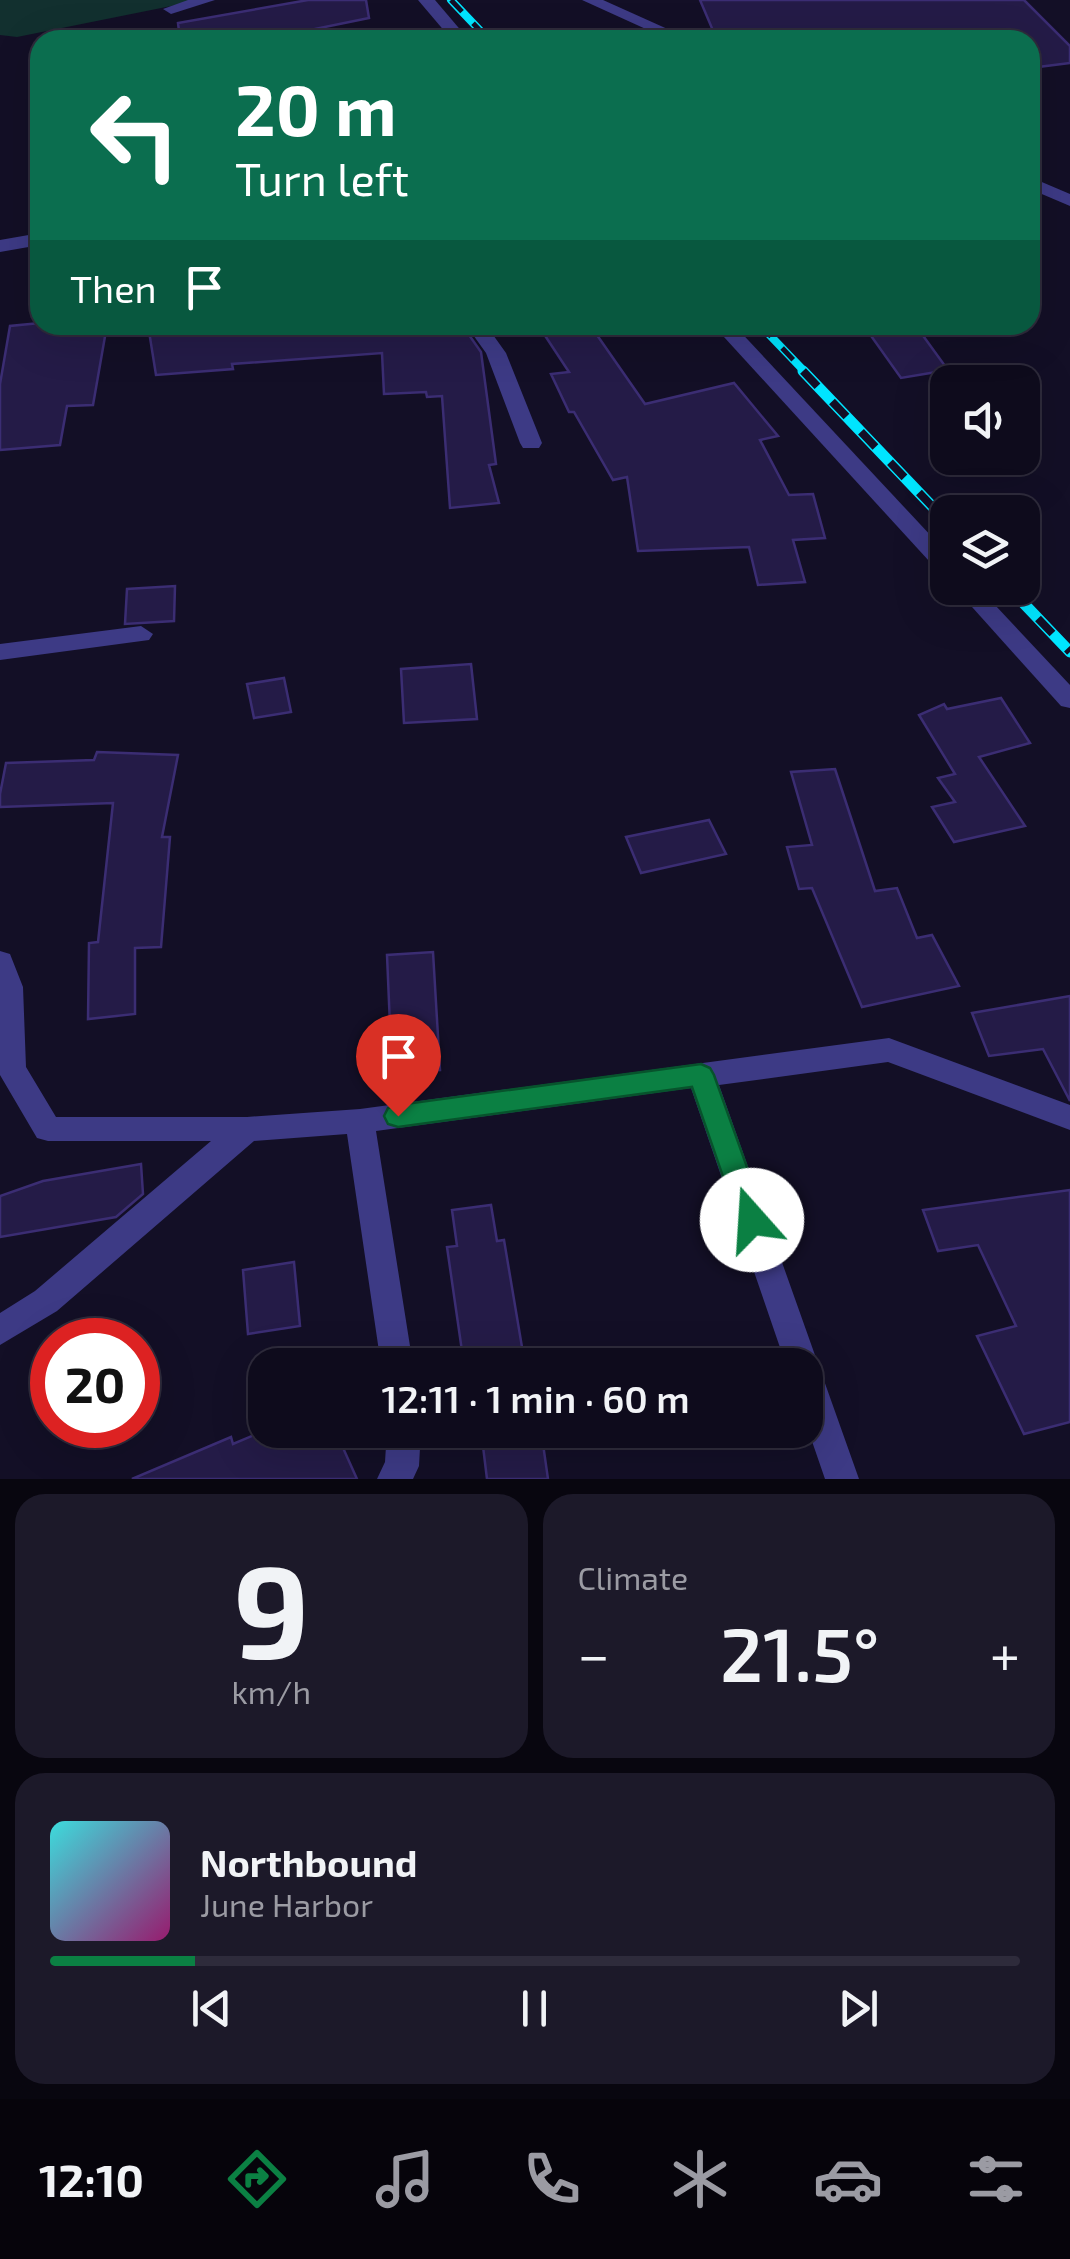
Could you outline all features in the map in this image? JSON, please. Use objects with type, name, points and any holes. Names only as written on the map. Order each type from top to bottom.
[{"type":"street","points":[[171,8],[207,0]]},
{"type":"street","points":[[426,0],[453,30]]},
{"type":"street","points":[[590,0],[660,30]]},
{"type":"street","points":[[1040,187],[1070,201]]},
{"type":"street","points":[[0,246],[30,241]]},
{"type":"street","points":[[483,335],[496,354],[531,443]]},
{"type":"street","points":[[731,335],[930,549]]},
{"type":"street","points":[[982,605],[1070,700]]},
{"type":"street","points":[[0,652],[141,634]]},
{"type":"street","points":[[0,962],[9,987],[12,1068],[48,1129],[248,1129],[360,1121],[889,1050],[1070,1118]]},
{"type":"street","points":[[701,1075],[796,1348]]},
{"type":"street","points":[[360,1121],[394,1348]]},
{"type":"street","points":[[0,1330],[46,1301],[248,1129]]},
{"type":"street","points":[[823,1425],[842,1479]]},
{"type":"street","points":[[394,1479],[402,1466],[403,1448]]},
{"type":"green space","points":[[0,0],[201,0],[52,30],[30,30],[30,34],[17,37],[0,35]]},
{"type":"building","points":[[308,0],[366,0],[369,18],[310,30],[179,30],[178,23]]},
{"type":"building","points":[[700,0],[1024,0],[1070,46],[1070,63],[1040,67],[1040,30],[713,30]]},
{"type":"building","points":[[30,324],[30,335],[105,335],[93,405],[67,406],[60,445],[0,450],[0,384],[10,326]]},
{"type":"building","points":[[150,335],[469,335],[481,352],[496,464],[489,465],[499,503],[450,508],[442,396],[427,397],[426,392],[384,394],[382,353],[232,364],[233,369],[156,375]]},
{"type":"building","points":[[545,335],[597,335],[645,404],[734,383],[778,436],[760,440],[789,495],[813,494],[825,538],[793,540],[805,582],[758,585],[749,547],[638,551],[627,477],[613,480],[574,412],[569,412],[551,374],[569,372]]},
{"type":"building","points":[[870,335],[923,335],[944,365],[930,365],[930,373],[901,378]]},
{"type":"building","points":[[175,586],[174,621],[125,624],[127,589]]},
{"type":"building","points":[[471,664],[477,719],[404,723],[401,669]]},
{"type":"building","points":[[284,678],[291,712],[254,718],[247,684]]},
{"type":"building","points":[[1001,698],[1030,743],[979,757],[1025,826],[954,842],[932,807],[955,802],[938,778],[955,774],[919,715],[944,704],[947,709]]},
{"type":"building","points":[[97,752],[178,755],[162,837],[170,837],[161,947],[135,948],[135,1014],[88,1019],[89,943],[98,942],[113,803],[0,807],[0,794],[6,763],[94,760]]},
{"type":"building","points":[[835,769],[875,891],[897,888],[917,938],[932,935],[959,986],[862,1007],[812,888],[799,889],[787,847],[812,845],[791,772]]},
{"type":"building","points":[[709,820],[726,854],[641,873],[626,837]]},
{"type":"building","points":[[433,952],[440,1070],[392,1073],[387,955]]},
{"type":"building","points":[[1070,996],[1070,1101],[1043,1049],[989,1056],[972,1013]]},
{"type":"building","points":[[141,1164],[143,1194],[116,1217],[0,1237],[0,1196],[43,1181]]},
{"type":"building","points":[[1070,1190],[1070,1422],[1024,1434],[977,1336],[1016,1326],[978,1245],[938,1251],[923,1210]]},
{"type":"building","points":[[491,1205],[497,1241],[504,1240],[522,1348],[462,1348],[447,1247],[457,1246],[452,1210]]},
{"type":"building","points":[[294,1262],[300,1326],[248,1334],[243,1270]]},
{"type":"building","points":[[231,1437],[233,1444],[248,1438],[248,1448],[343,1448],[357,1479],[132,1479]]},
{"type":"building","points":[[483,1448],[544,1448],[548,1479],[487,1479]]},
{"type":"railway","points":[[451,0],[480,30]]},
{"type":"railway","points":[[770,335],[806,373]]},
{"type":"railway","points":[[803,371],[930,504]]},
{"type":"railway","points":[[1025,605],[1070,652]]},
{"type":"route","points":[[398,1116],[701,1075],[752,1220]]}]
